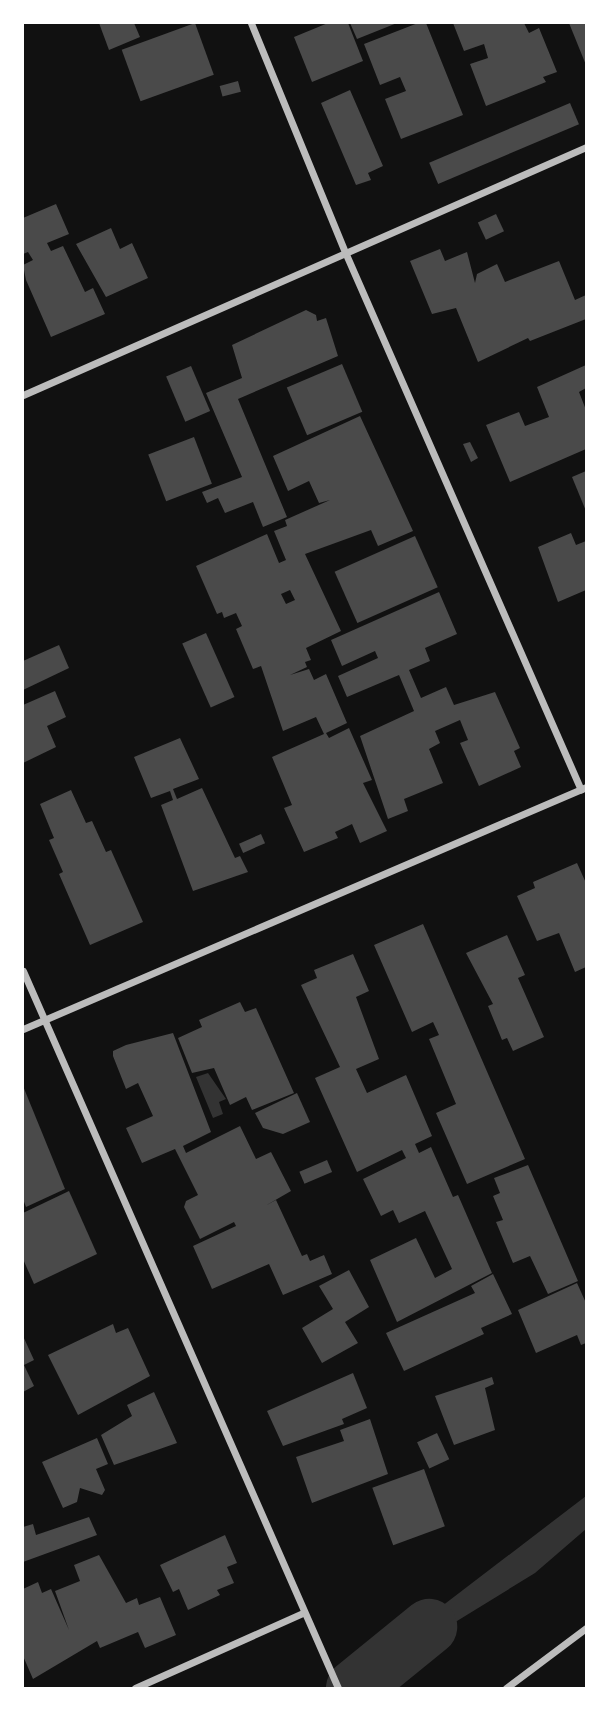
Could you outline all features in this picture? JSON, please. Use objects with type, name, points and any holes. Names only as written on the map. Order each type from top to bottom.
[{"type":"street","points":[[23,1029],[583,788],[345,252],[251,23]]},
{"type":"street","points":[[23,395],[586,147]]},
{"type":"street","points":[[23,971],[338,1688]]},
{"type":"street","points":[[135,1688],[303,1613]]},
{"type":"street","points":[[506,1688],[586,1628]]},
{"type":"shaded area","points":[[208,1073],[226,1099],[219,1102],[223,1114],[213,1118],[196,1077]]},
{"type":"shaded area","points":[[586,1496],[586,1529],[535,1573],[457,1621],[374,1685],[365,1665]]},
{"type":"building","points":[[99,23],[134,23],[140,37],[109,50]]},
{"type":"building","points":[[195,23],[214,75],[141,101],[122,50]]},
{"type":"building","points":[[328,23],[348,23],[363,61],[312,82],[294,37]]},
{"type":"building","points":[[350,23],[397,23],[357,39]]},
{"type":"building","points":[[418,23],[426,23],[463,115],[401,139],[385,99],[406,91],[400,77],[380,85],[364,44]]},
{"type":"building","points":[[453,23],[524,23],[529,33],[539,28],[557,72],[543,77],[546,82],[486,106],[470,64],[488,58],[484,44],[464,51]]},
{"type":"building","points":[[569,23],[586,23],[586,65]]},
{"type":"building","points":[[238,81],[241,92],[222,97],[220,86]]},
{"type":"building","points":[[350,90],[383,166],[368,173],[371,180],[356,185],[321,103]]},
{"type":"building","points":[[570,103],[579,124],[438,184],[429,163]]},
{"type":"building","points":[[56,204],[69,234],[47,243],[51,251],[63,246],[85,292],[93,288],[105,314],[51,337],[26,280],[23,265],[33,260],[28,252],[23,254],[23,218]]},
{"type":"building","points":[[496,214],[504,231],[486,240],[478,222]]},
{"type":"building","points":[[111,228],[120,249],[132,243],[148,278],[106,297],[76,244]]},
{"type":"building","points":[[440,249],[445,261],[467,252],[475,283],[477,274],[497,264],[505,282],[559,261],[575,300],[586,295],[586,319],[530,341],[528,338],[478,362],[456,308],[432,314],[410,261]]},
{"type":"building","points":[[306,310],[316,315],[317,321],[326,318],[338,356],[238,399],[287,517],[263,527],[253,502],[225,513],[218,498],[207,503],[202,492],[242,477],[206,393],[242,378],[232,345]]},
{"type":"building","points":[[342,364],[362,412],[307,435],[287,387]]},
{"type":"building","points":[[586,365],[586,388],[579,392],[586,410],[586,449],[510,482],[486,425],[519,412],[525,426],[549,417],[537,387]]},
{"type":"building","points":[[191,366],[210,411],[185,422],[166,377]]},
{"type":"building","points":[[360,416],[413,531],[378,546],[371,530],[305,554],[341,631],[306,648],[311,660],[305,662],[307,667],[290,675],[309,669],[314,680],[326,674],[347,723],[326,733],[329,738],[349,728],[372,780],[363,783],[387,831],[360,843],[352,824],[335,832],[338,838],[304,852],[284,808],[292,805],[272,757],[324,734],[316,717],[283,731],[261,666],[253,669],[236,629],[242,626],[236,613],[224,618],[222,612],[217,614],[196,566],[267,534],[279,563],[286,560],[274,531],[287,526],[285,520],[330,500],[319,503],[309,481],[288,491],[273,456]],"holes":[[[290,590],[295,600],[286,604],[281,594]]]},
{"type":"building","points":[[194,437],[212,484],[166,501],[148,455]]},
{"type":"building","points":[[470,442],[478,458],[471,462],[463,444]]},
{"type":"building","points":[[586,471],[586,511],[572,477]]},
{"type":"building","points":[[571,533],[576,545],[586,541],[586,590],[558,602],[538,547]]},
{"type":"building","points":[[415,536],[438,587],[357,623],[335,572]]},
{"type":"building","points":[[439,592],[457,634],[425,648],[430,661],[409,670],[421,698],[446,687],[454,705],[495,692],[520,748],[514,751],[521,767],[479,786],[460,743],[468,740],[460,720],[435,731],[440,743],[429,749],[443,783],[404,799],[408,811],[388,819],[360,736],[414,711],[399,675],[347,697],[338,676],[378,658],[375,651],[342,666],[331,640]]},
{"type":"building","points":[[206,633],[234,697],[211,708],[182,644]]},
{"type":"building","points":[[59,645],[69,668],[23,690],[23,661]]},
{"type":"building","points":[[55,691],[66,717],[47,726],[56,747],[23,763],[23,705]]},
{"type":"building","points":[[180,738],[199,779],[173,789],[177,799],[202,788],[235,858],[240,856],[248,872],[193,891],[161,805],[173,800],[170,791],[151,798],[134,757]]},
{"type":"building","points":[[71,790],[86,823],[92,821],[106,852],[111,850],[143,922],[90,945],[59,874],[63,872],[49,840],[54,838],[40,804]]},
{"type":"building","points":[[261,834],[265,843],[243,853],[239,844]]},
{"type":"building","points":[[577,863],[586,883],[586,967],[575,972],[559,933],[537,941],[517,896],[535,888],[533,882]]},
{"type":"building","points":[[423,924],[525,1159],[467,1184],[436,1113],[456,1104],[429,1039],[439,1035],[433,1022],[412,1032],[374,945]]},
{"type":"building","points":[[507,935],[525,975],[518,978],[544,1037],[513,1051],[507,1038],[502,1040],[488,1006],[493,1004],[466,953]]},
{"type":"building","points":[[353,954],[369,991],[356,997],[379,1059],[356,1069],[367,1093],[406,1075],[432,1136],[415,1144],[419,1153],[431,1147],[453,1197],[458,1195],[492,1273],[397,1322],[370,1260],[416,1238],[435,1278],[452,1269],[425,1211],[399,1223],[393,1210],[381,1216],[363,1179],[406,1158],[402,1150],[357,1172],[315,1078],[340,1067],[301,985],[317,978],[314,970]]},
{"type":"building","points":[[240,1002],[245,1012],[256,1008],[294,1093],[252,1110],[246,1097],[230,1105],[214,1068],[192,1073],[178,1038],[202,1027],[199,1020]]},
{"type":"building","points":[[173,1033],[211,1132],[183,1146],[186,1153],[240,1126],[256,1159],[271,1152],[291,1191],[265,1206],[276,1200],[302,1256],[307,1254],[310,1261],[324,1255],[332,1274],[283,1295],[269,1264],[212,1289],[193,1246],[236,1226],[234,1222],[200,1239],[184,1207],[186,1201],[198,1195],[175,1149],[142,1163],[126,1128],[153,1116],[138,1083],[126,1089],[113,1056],[113,1051],[126,1045]]},
{"type":"building","points":[[23,1086],[65,1189],[26,1207],[23,1199]]},
{"type":"building","points":[[297,1093],[310,1122],[283,1134],[263,1128],[255,1113]]},
{"type":"building","points":[[327,1160],[332,1172],[304,1184],[299,1172]]},
{"type":"building","points":[[528,1165],[578,1281],[548,1294],[530,1256],[513,1263],[496,1222],[503,1220],[493,1196],[500,1193],[494,1178]]},
{"type":"building","points":[[69,1191],[97,1254],[34,1284],[23,1259],[23,1213]]},
{"type":"building","points":[[349,1270],[369,1307],[345,1322],[358,1343],[322,1363],[302,1328],[333,1309],[319,1286]]},
{"type":"building","points":[[493,1274],[512,1314],[481,1328],[484,1334],[404,1371],[386,1333],[475,1293],[471,1286]]},
{"type":"building","points":[[577,1283],[586,1303],[586,1343],[581,1345],[577,1335],[536,1353],[518,1310]]},
{"type":"building","points":[[113,1324],[116,1333],[128,1328],[150,1376],[78,1415],[48,1355]]},
{"type":"building","points":[[23,1336],[34,1360],[24,1365],[34,1386],[23,1392]]},
{"type":"building","points":[[353,1373],[367,1408],[342,1419],[344,1424],[283,1446],[267,1411]]},
{"type":"building","points":[[492,1377],[494,1384],[485,1388],[495,1430],[454,1445],[435,1396]]},
{"type":"building","points":[[154,1392],[177,1443],[114,1465],[101,1435],[132,1416],[127,1405]]},
{"type":"building","points":[[370,1419],[388,1474],[312,1503],[296,1457],[344,1441],[340,1430]]},
{"type":"building","points":[[437,1433],[449,1459],[429,1469],[417,1442]]},
{"type":"building","points":[[97,1438],[108,1464],[96,1469],[105,1490],[102,1495],[80,1488],[77,1502],[63,1508],[42,1462]]},
{"type":"building","points":[[424,1469],[445,1526],[393,1545],[372,1488]]},
{"type":"building","points":[[89,1517],[97,1535],[23,1562],[23,1527],[33,1524],[36,1535]]},
{"type":"building","points":[[225,1535],[237,1563],[227,1567],[234,1583],[217,1590],[220,1595],[188,1610],[179,1589],[173,1592],[160,1565]]},
{"type":"building","points":[[99,1555],[126,1603],[137,1598],[139,1605],[160,1597],[176,1635],[145,1648],[138,1632],[100,1648],[97,1641],[33,1679],[23,1656],[23,1589],[38,1582],[42,1593],[51,1589],[69,1630],[55,1591],[80,1581],[74,1565]]},
{"type":"waterway","points":[[354,1688],[429,1627]]}]
